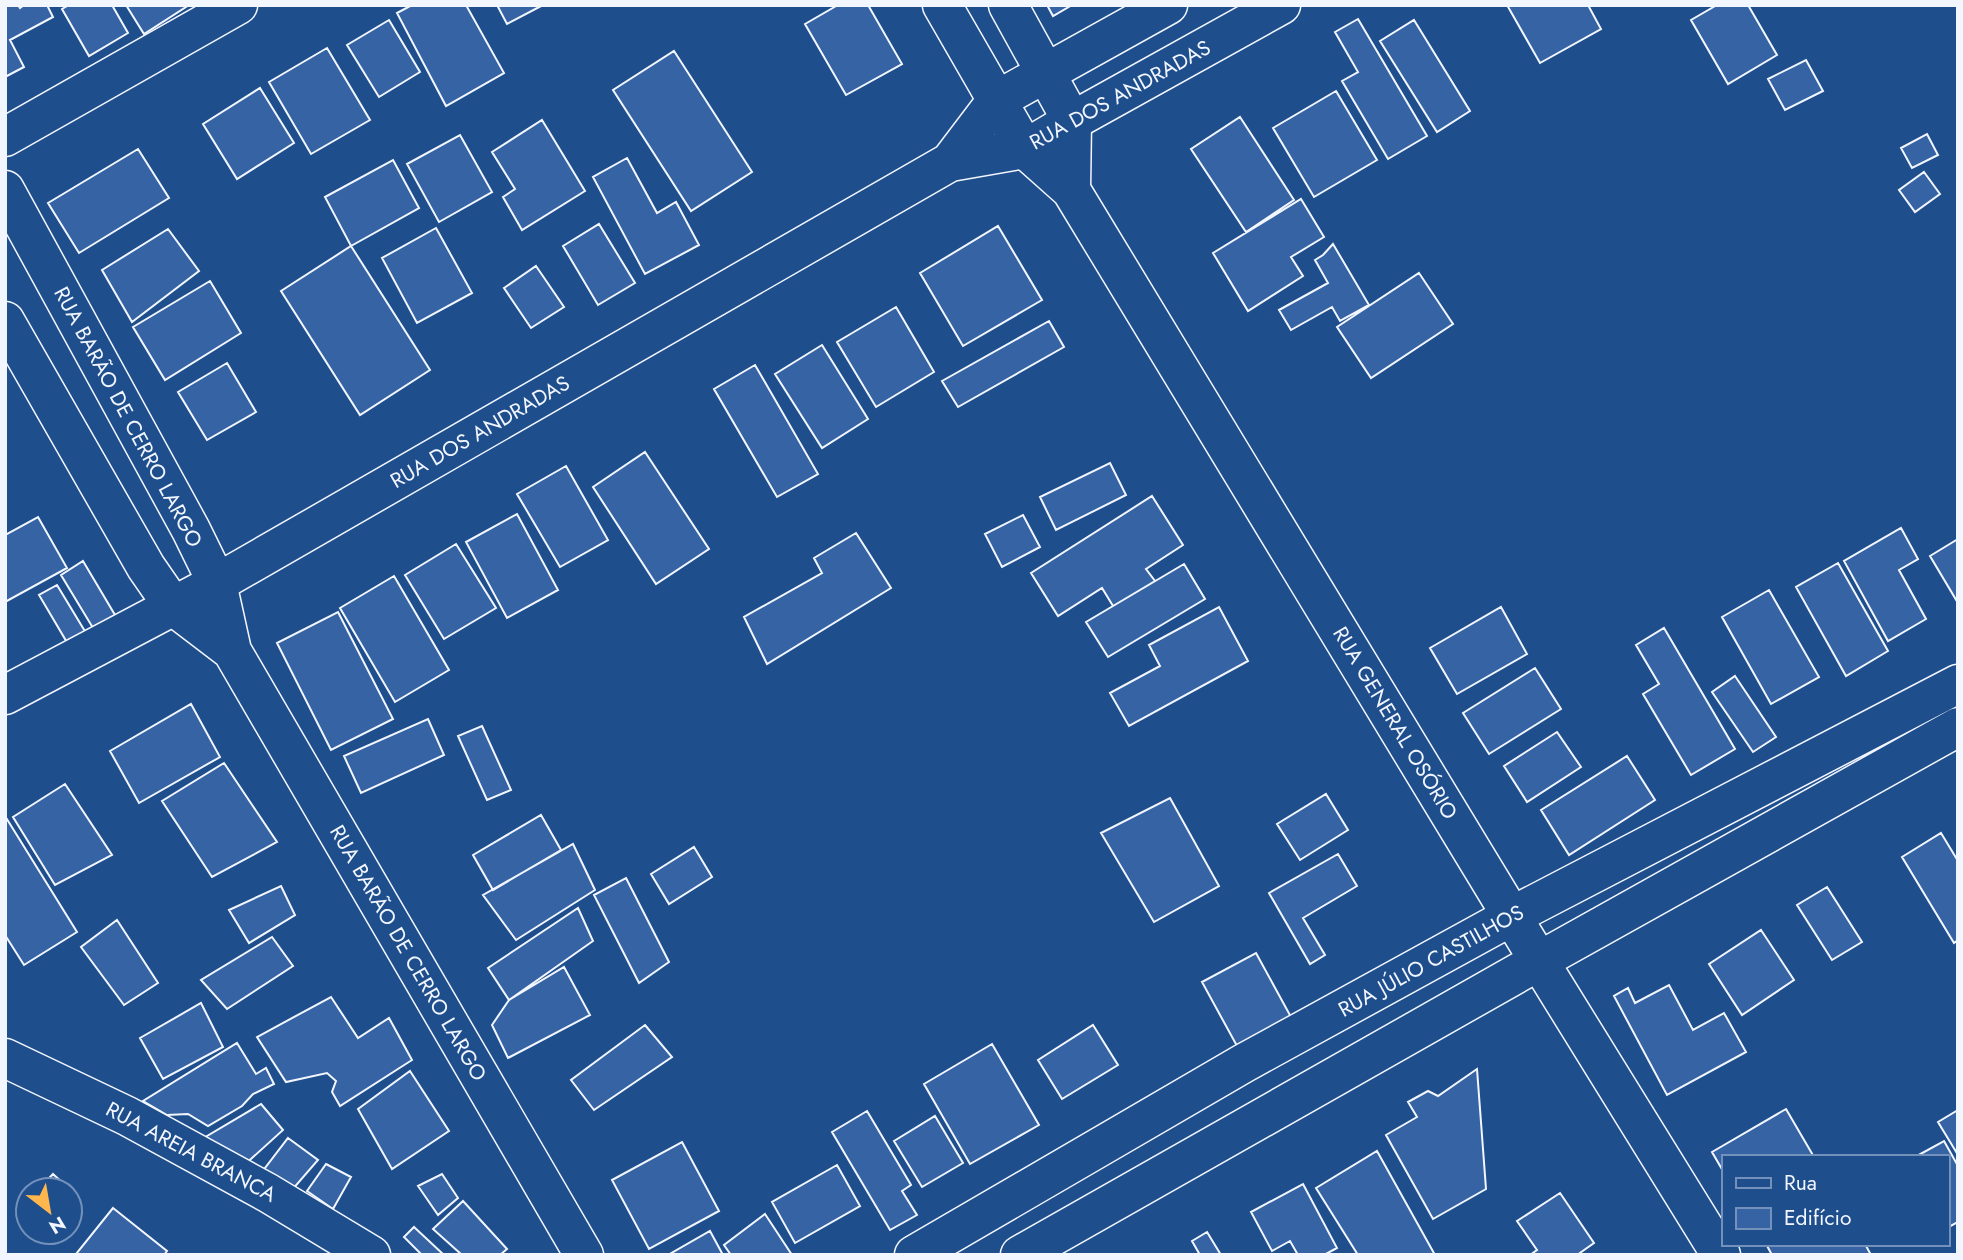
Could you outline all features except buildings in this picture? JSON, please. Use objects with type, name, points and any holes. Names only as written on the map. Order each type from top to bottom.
[{"type":"street","points":[[5,137],[238,5]]},
{"type":"street","name":"RUA GENERAL OSÓRIO","points":[[942,5],[1025,149],[1071,190],[1539,961],[1721,1255]]},
{"type":"street","points":[[1008,5],[1072,121],[1071,190]]},
{"type":"street","name":"RUA DOS ANDRADAS","points":[[950,162],[997,100],[1168,5]]},
{"type":"street","name":"RUA DOS ANDRADAS","points":[[5,695],[217,583],[950,162],[1025,149],[1281,5]]},
{"type":"street","name":"RUA BARÃO DE CERRO LARGO","points":[[5,190],[191,530],[217,583],[232,651],[584,1255]]},
{"type":"street","name":"RUA BARÃO DE CERRO LARGO","points":[[5,321],[146,568],[173,606],[232,651]]},
{"type":"street","name":"RUA JÚLIO CASTILHOS","points":[[914,1255],[1244,1063],[1512,916],[1958,684]]},
{"type":"street","points":[[1020,1255],[1958,727]]},
{"type":"street","name":"RUA AREIA BRANCA","points":[[5,1058],[139,1122],[268,1193],[372,1255]]},
{"type":"street","points":[[1244,1063],[1272,1112]]}]
